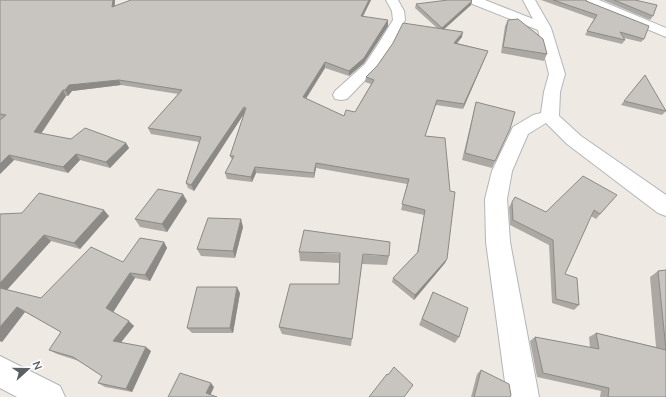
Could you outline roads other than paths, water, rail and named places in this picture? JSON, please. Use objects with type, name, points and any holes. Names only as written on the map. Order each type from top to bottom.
[{"type":"street","points":[[341,95],[370,67],[384,47],[399,20],[398,11],[392,0]]},
{"type":"street","points":[[474,0],[544,28]]},
{"type":"street","points":[[529,0],[544,28],[557,74],[552,92],[550,116],[574,140],[666,207]]},
{"type":"street","points":[[589,0],[666,32]]},
{"type":"street","points":[[523,397],[498,242],[496,199],[502,171],[520,131],[539,119],[550,116]]},
{"type":"street","points":[[0,370],[49,397]]}]
